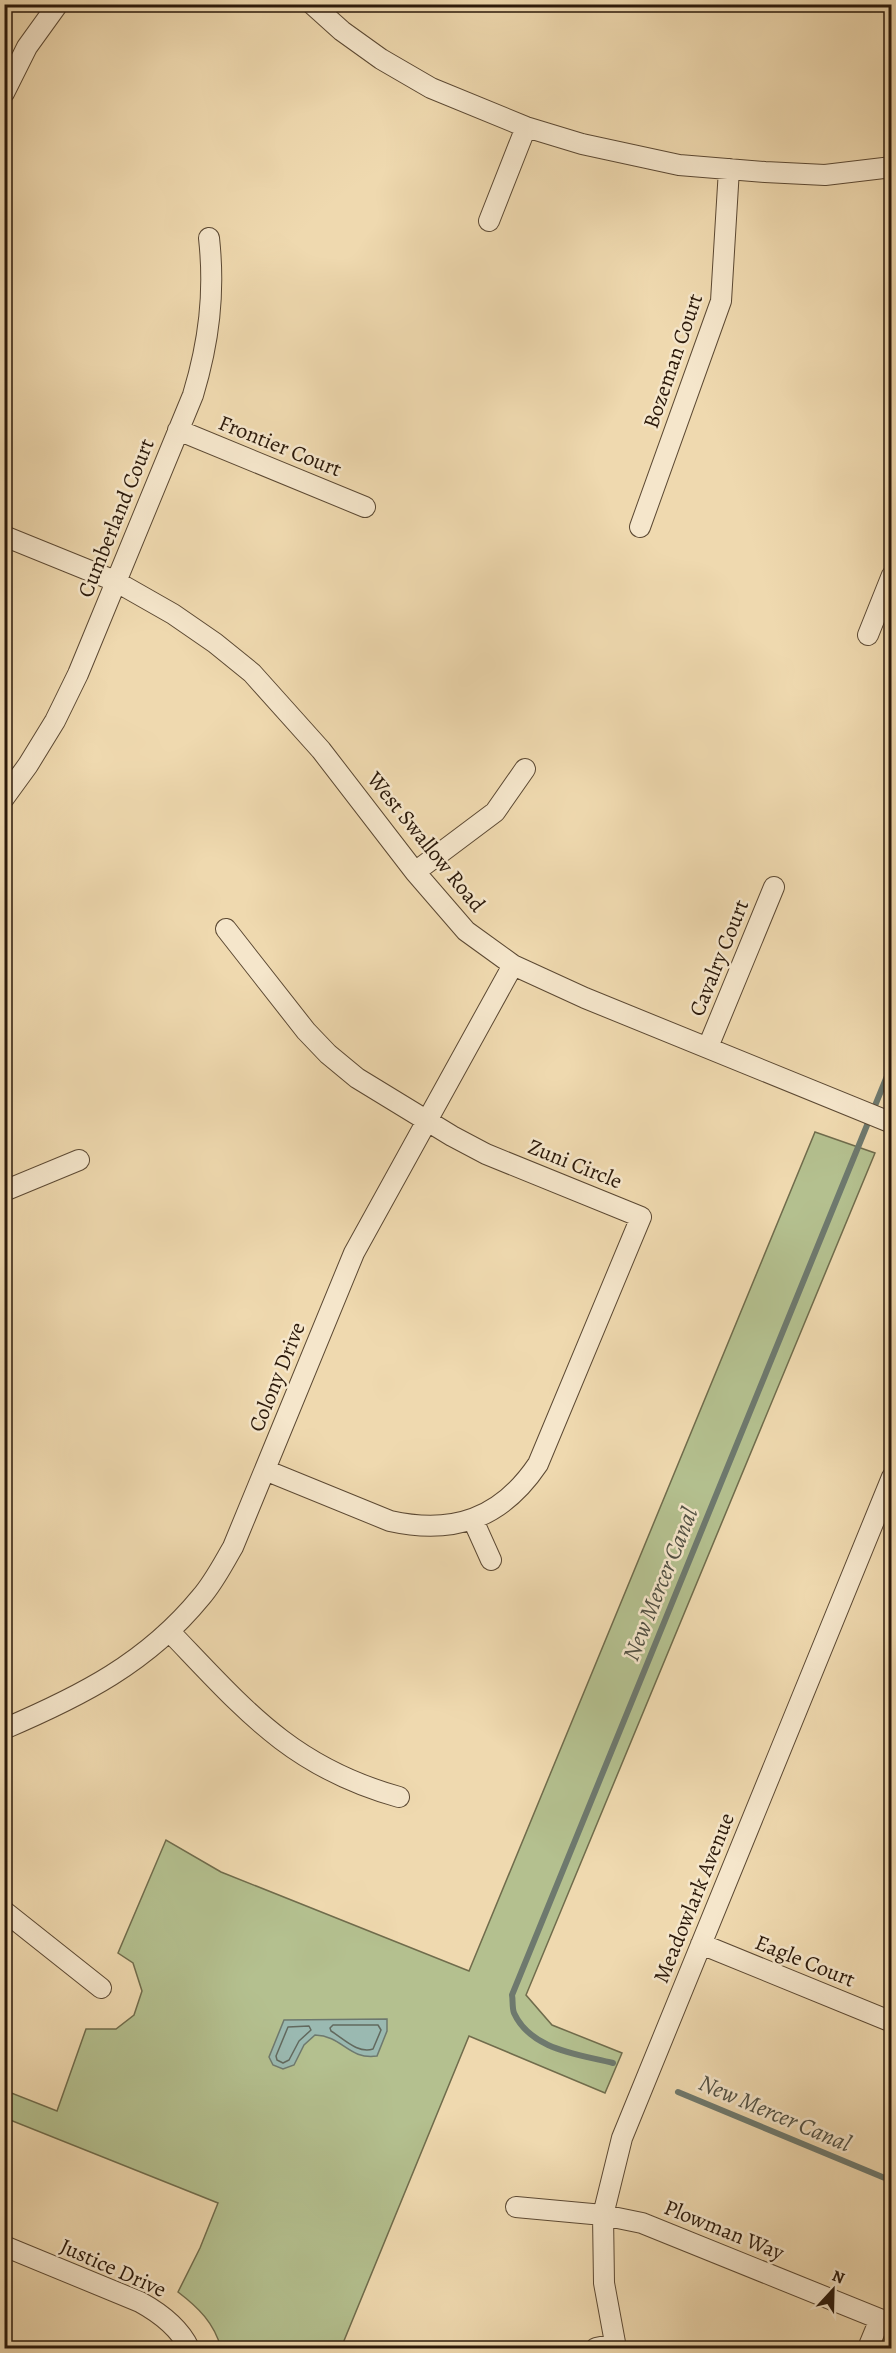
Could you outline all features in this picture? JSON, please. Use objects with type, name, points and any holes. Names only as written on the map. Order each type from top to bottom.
[{"type":"street","points":[[4,93],[27,47],[58,4]]},
{"type":"street","points":[[312,4],[342,31],[431,88],[526,126],[582,144],[679,165],[729,169],[825,175],[891,167]]},
{"type":"street","points":[[489,221],[526,126]]},
{"type":"street","name":"Bozeman Court","points":[[640,527],[721,300],[729,169]]},
{"type":"street","name":"Cumberland Court","points":[[4,798],[55,721],[78,674],[178,430],[202,363],[209,331],[213,293],[209,238]]},
{"type":"street","name":"Frontier Court","points":[[178,430],[364,507]]},
{"type":"street","name":"West Swallow Road","points":[[4,536],[115,581],[173,614],[215,643],[252,673],[321,750],[414,872],[466,930],[513,965],[585,998],[891,1123]]},
{"type":"street","points":[[868,635],[891,575]]},
{"type":"street","points":[[414,872],[495,812],[525,769]]},
{"type":"street","name":"Cavalry Court","points":[[708,1047],[774,887]]},
{"type":"street","name":"Zuni Circle","points":[[226,929],[306,1031],[328,1054],[357,1078],[426,1121],[486,1154],[641,1217],[538,1464],[528,1479],[510,1498],[473,1520],[429,1527],[390,1521],[265,1470]]},
{"type":"street","name":"Colony Drive","points":[[4,1729],[76,1697],[115,1675],[170,1632],[214,1579],[232,1547],[354,1253],[513,965]]},
{"type":"street","points":[[4,1191],[79,1160]]},
{"type":"street","name":"Meadowlark Avenue","points":[[609,2347],[604,2283],[603,2215],[621,2138],[891,1477]]},
{"type":"street","points":[[473,1520],[491,1560]]},
{"type":"street","points":[[170,1632],[248,1713],[278,1739],[312,1762],[338,1775],[370,1789],[399,1797]]},
{"type":"street","points":[[4,1911],[101,1989]]},
{"type":"street","name":"Eagle Court","points":[[701,1944],[891,2022]]},
{"type":"street","name":"Plowman Way","points":[[516,2207],[603,2215],[642,2223],[886,2322]]},
{"type":"street","name":"Justice Drive","points":[[4,2246],[157,2311],[176,2328],[189,2349]]},
{"type":"street","points":[[868,2349],[886,2322]]},
{"type":"green space","points":[[815,1132],[875,1153],[526,1995],[552,2025],[622,2053],[605,2093],[469,2036],[341,2348],[221,2348],[205,2317],[178,2292],[200,2248],[218,2203],[5,2118],[4,2090],[57,2111],[86,2029],[116,2029],[134,2015],[142,1991],[133,1963],[118,1953],[166,1840],[221,1872],[469,1971]]},
{"type":"water","points":[[387,2019],[387,2031],[377,2056],[359,2055],[332,2039],[315,2035],[304,2045],[294,2065],[283,2069],[273,2065],[269,2057],[284,2020]]},
{"type":"waterway","name":"New Mercer Canal","points":[[613,2063],[571,2053],[544,2043],[532,2035],[514,2013],[512,1995],[892,1064]]},
{"type":"waterway","name":"New Mercer Canal","points":[[678,2092],[892,2181]]}]
